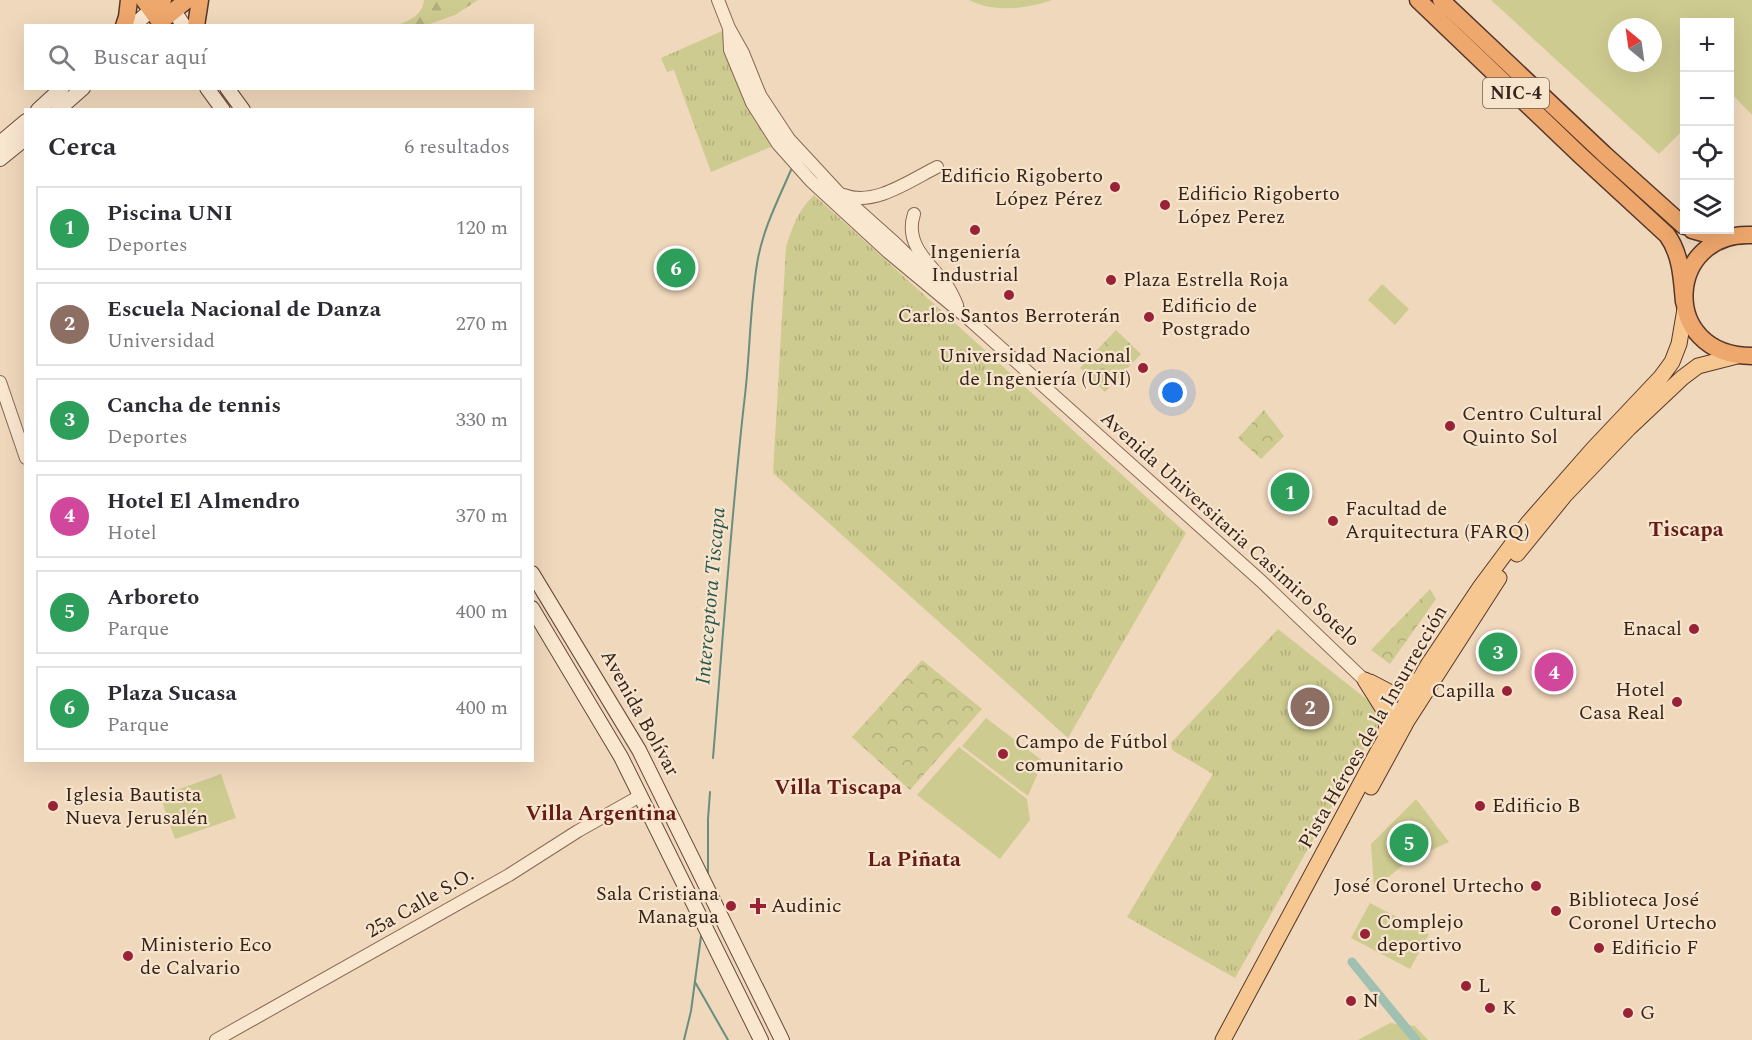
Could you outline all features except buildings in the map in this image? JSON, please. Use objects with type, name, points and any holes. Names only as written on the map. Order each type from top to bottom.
[{"type":"highway","points":[[125,24],[129,0]]},
{"type":"highway","points":[[196,24],[200,0]]},
{"type":"highway","name":"NIC-4","points":[[1418,0],[1667,235],[1675,248],[1685,306],[1693,328],[1704,341],[1718,351],[1745,356]]},
{"type":"highway","name":"NIC-4","points":[[1441,0],[1680,222]]},
{"type":"highway","points":[[1706,234],[1749,235]]},
{"type":"highway","points":[[1685,306],[1687,279],[1699,256],[1720,240],[1749,235]]},
{"type":"main road","points":[[137,24],[163,10],[181,24]]},
{"type":"main road","points":[[40,108],[60,90]]},
{"type":"main road","points":[[60,108],[80,90]]},
{"type":"main road","points":[[208,90],[222,108]]},
{"type":"main road","points":[[228,90],[242,108]]},
{"type":"main road","points":[[0,143],[24,123]]},
{"type":"main road","points":[[0,159],[24,140]]},
{"type":"main road","name":"Pista Héroes de la Insurrección","points":[[1232,1040],[1403,717],[1428,665],[1480,586],[1528,523],[1661,377],[1672,362],[1679,344],[1685,306]]},
{"type":"main road","name":"Pista Héroes de la Insurrección","points":[[1223,1040],[1377,753],[1522,547],[1565,495],[1629,428],[1689,372],[1698,366],[1745,356]]},
{"type":"main road","name":"Avenida Bolívar","points":[[534,576],[585,658],[645,764],[782,1040]]},
{"type":"main road","name":"Avenida Bolívar","points":[[534,611],[587,698],[640,796],[761,1040]]},
{"type":"main road","points":[[1365,680],[1388,692],[1399,693],[1407,688],[1428,665]]},
{"type":"main road","points":[[1365,680],[1382,704],[1388,721],[1377,753]]},
{"type":"main road","points":[[640,796],[647,789],[645,764]]},
{"type":"main road","points":[[640,796],[649,796],[672,816]]},
{"type":"street","name":"Avenida Universitaria Casimiro Sotelo","points":[[718,0],[760,95],[798,151],[952,307],[971,321],[1261,581],[1403,717]]},
{"type":"street","name":"Avenida Universitaria Casimiro Sotelo","points":[[729,28],[730,50],[742,82],[778,144],[824,193],[838,199],[878,234],[890,238],[971,321]]},
{"type":"street","points":[[839,193],[860,199],[877,197],[938,167]]},
{"type":"street","points":[[914,214],[912,228],[915,245],[921,256],[950,289],[957,305]]},
{"type":"street","points":[[0,382],[24,452]]},
{"type":"street","name":"25a Calle S.O.","points":[[216,1040],[509,875],[578,831],[640,796]]},
{"type":"green space","points":[[424,0],[478,0],[455,15],[430,24],[400,24],[411,19],[423,5]]},
{"type":"green space","points":[[969,0],[1052,0],[1032,6],[1000,8]]},
{"type":"green space","points":[[1491,0],[1752,0],[1752,115],[1734,96],[1734,18],[1680,18],[1680,133],[1659,154]]},
{"type":"green space","points":[[729,28],[778,144],[711,172],[674,70],[667,72],[661,58]]},
{"type":"green space","points":[[814,195],[1186,533],[1068,738],[773,473],[786,247],[804,206]]},
{"type":"green space","points":[[1382,284],[1409,309],[1395,325],[1368,300]]},
{"type":"green space","points":[[1116,330],[1141,354],[1105,392],[1080,368]]},
{"type":"green space","points":[[1264,410],[1284,436],[1261,459],[1238,438]]},
{"type":"green space","points":[[1430,589],[1436,599],[1390,664],[1371,650]]},
{"type":"green space","points":[[1278,629],[1379,709],[1382,718],[1235,978],[1127,917],[1213,774],[1172,750],[1171,743]]},
{"type":"green space","points":[[1493,631],[1518,657],[1503,672],[1477,646]]},
{"type":"green space","points":[[922,660],[982,709],[910,790],[852,737]]},
{"type":"green space","name":"Campo de Fútbol comunitario","points":[[986,718],[1043,761],[1028,796],[962,746]]},
{"type":"green space","points":[[959,747],[1027,799],[1030,820],[1000,859],[917,795]]},
{"type":"green space","points":[[221,774],[236,818],[175,839],[160,796]]},
{"type":"green space","points":[[1416,799],[1449,842],[1410,860],[1374,888],[1371,844]]},
{"type":"green space","points":[[1370,903],[1429,934],[1410,969],[1351,938]]},
{"type":"green space","points":[[1390,1023],[1415,1026],[1428,1040],[1358,1040]]},
{"type":"water","points":[[1298,474],[1307,483],[1282,509],[1273,501]]},
{"type":"waterway","name":"Interceptora Tiscapa","points":[[713,758],[731,531],[755,280],[759,252],[791,170]]},
{"type":"waterway","name":"Interceptora Tiscapa","points":[[708,877],[710,792]]},
{"type":"waterway","points":[[684,1040],[691,1011],[701,936]]},
{"type":"waterway","points":[[1352,962],[1416,1040]]},
{"type":"waterway","points":[[695,982],[728,1040]]},
{"type":"place","name":"Edificio Rigoberto López Pérez","points":[[1115,187]]},
{"type":"place","name":"Edificio Rigoberto López Perez","points":[[1165,205]]},
{"type":"place","name":"Ingeniería Industrial","points":[[975,230]]},
{"type":"place","name":"Plaza Sucasa","points":[[676,268]]},
{"type":"place","name":"Plaza Estrella Roja","points":[[1111,280]]},
{"type":"place","name":"Carlos Santos Berroterán","points":[[1009,295]]},
{"type":"place","name":"Edificio de Postgrado","points":[[1149,317]]},
{"type":"place","name":"Universidad Nacional de Ingeniería (UNI)","points":[[1143,368]]},
{"type":"place","name":"Centro Cultural Quinto Sol","points":[[1450,426]]},
{"type":"place","name":"Piscina UNI","points":[[1290,492]]},
{"type":"place","name":"Facultad de Arquitectura (FARQ)","points":[[1333,521]]},
{"type":"place","name":"Enacal","points":[[1694,629]]},
{"type":"place","name":"Cancha de tennis","points":[[1498,652]]},
{"type":"place","name":"Hotel El Almendro","points":[[1554,672]]},
{"type":"place","name":"Capilla","points":[[1507,691]]},
{"type":"place","name":"Hotel Casa Real","points":[[1677,702]]},
{"type":"place","name":"Escuela Nacional de Danza","points":[[1310,707]]},
{"type":"place","name":"Campo de Fútbol comunitario","points":[[1003,754]]},
{"type":"place","name":"Iglesia Bautista Nueva Jerusalén","points":[[53,806]]},
{"type":"place","name":"Edificio B","points":[[1480,806]]},
{"type":"place","name":"Arboreto","points":[[1409,843]]},
{"type":"place","name":"José Coronel Urtecho","points":[[1536,886]]},
{"type":"place","name":"Sala Cristiana Managua","points":[[731,906]]},
{"type":"place","name":"Audinic","points":[[758,906]]},
{"type":"place","name":"Biblioteca José Coronel Urtecho","points":[[1556,911]]},
{"type":"place","name":"Complejo deportivo","points":[[1365,934]]},
{"type":"place","name":"Edificio F","points":[[1599,948]]},
{"type":"place","name":"Ministerio Eco de Calvario","points":[[128,956]]},
{"type":"place","name":"L","points":[[1466,986]]},
{"type":"place","name":"N","points":[[1351,1001]]},
{"type":"place","name":"K","points":[[1490,1008]]},
{"type":"place","name":"G","points":[[1628,1013]]},
{"type":"district","name":"Tiscapa","points":[[1686,530]]},
{"type":"district","name":"Villa Tiscapa","points":[[838,788]]},
{"type":"district","name":"Villa Argentina","points":[[601,814]]},
{"type":"district","name":"La Piñata","points":[[914,860]]}]
